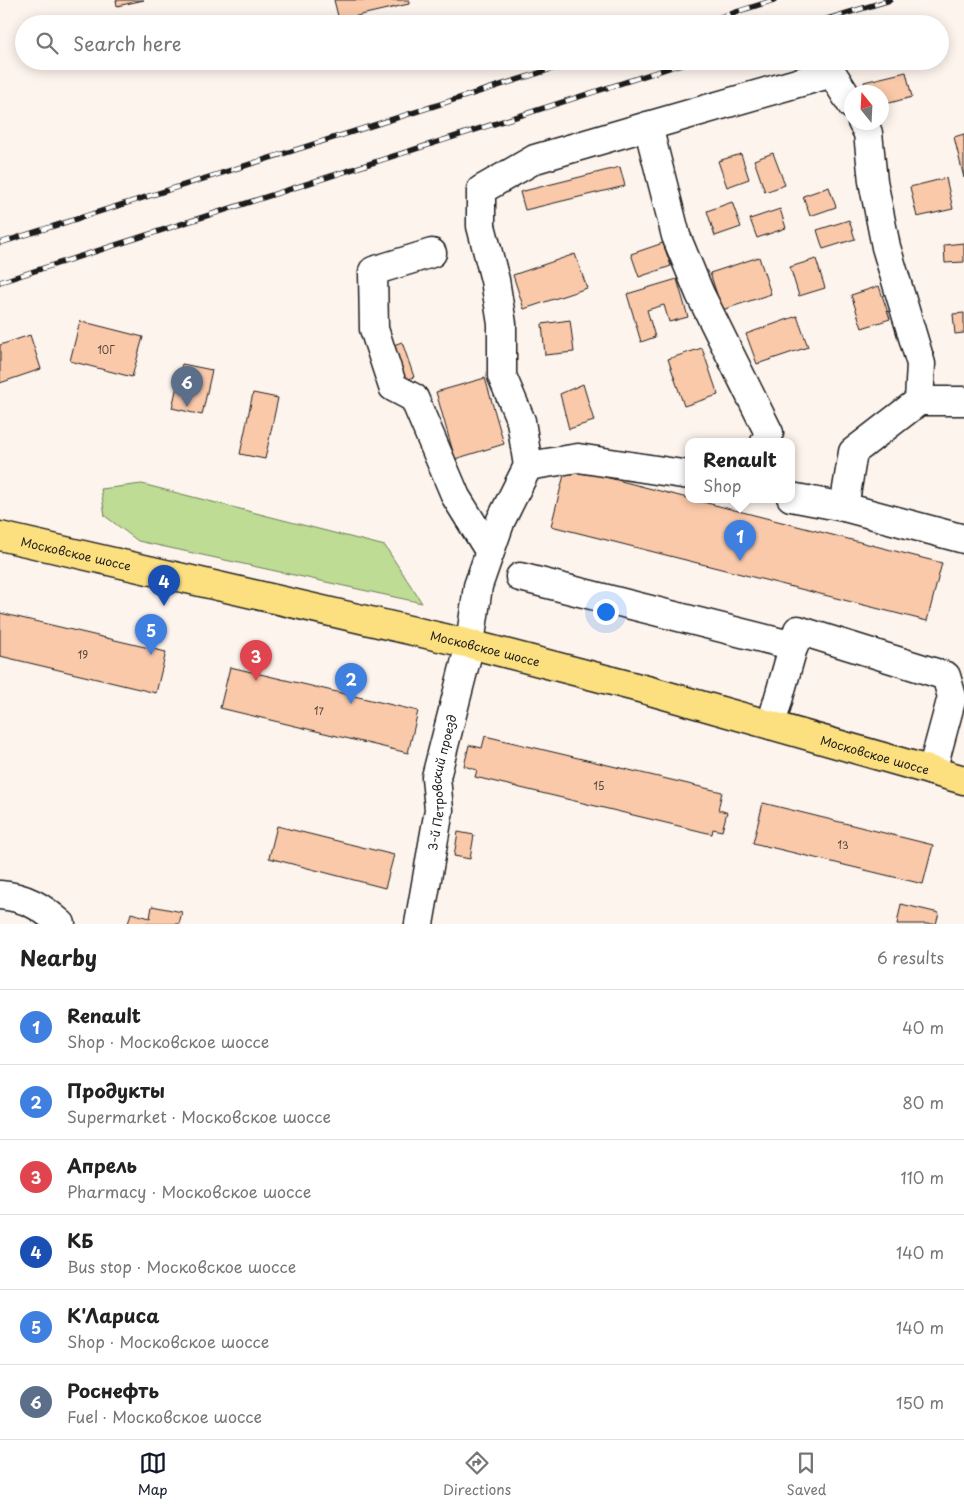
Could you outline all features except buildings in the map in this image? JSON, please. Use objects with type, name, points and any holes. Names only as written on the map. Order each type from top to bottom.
[{"type":"main road","name":"Московское шоссе","points":[[0,536],[470,644],[647,690],[964,780]]},
{"type":"street","points":[[685,474],[578,458],[528,466],[521,421],[502,376],[502,324],[495,280],[481,226],[481,190],[536,159],[832,73],[844,92]]},
{"type":"street","points":[[648,126],[676,236],[700,294],[769,433],[767,438]]},
{"type":"street","points":[[866,130],[873,181],[886,247],[921,364],[920,401]]},
{"type":"street","points":[[432,253],[373,271],[374,329],[393,387],[414,398],[456,497],[490,552]]},
{"type":"street","points":[[844,507],[853,452],[920,401],[964,401]]},
{"type":"street","name":"3-й Петровский проезд","points":[[419,924],[439,810],[436,777],[470,644],[478,586],[501,520],[528,466]]},
{"type":"street","points":[[795,498],[844,507],[964,539]]},
{"type":"street","points":[[520,577],[794,646]]},
{"type":"street","points":[[771,725],[798,630],[946,676],[952,697],[932,771]]},
{"type":"street","points":[[0,895],[18,896],[43,908],[61,924]]},
{"type":"green space","points":[[142,484],[385,546],[422,603],[138,541],[105,516],[101,489]]},
{"type":"railway","points":[[726,15],[774,0]]},
{"type":"railway","points":[[841,15],[890,0]]},
{"type":"railway","points":[[0,243],[548,70]]},
{"type":"railway","points":[[0,282],[663,70]]},
{"type":"place","name":"Роснефть","points":[[187,407]]},
{"type":"place","name":"Renault","points":[[740,561]]},
{"type":"place","name":"КБ","points":[[164,606]]},
{"type":"place","name":"К'Лариса","points":[[151,655]]},
{"type":"place","name":"Апрель","points":[[256,681]]},
{"type":"place","name":"Продукты","points":[[351,704]]}]
